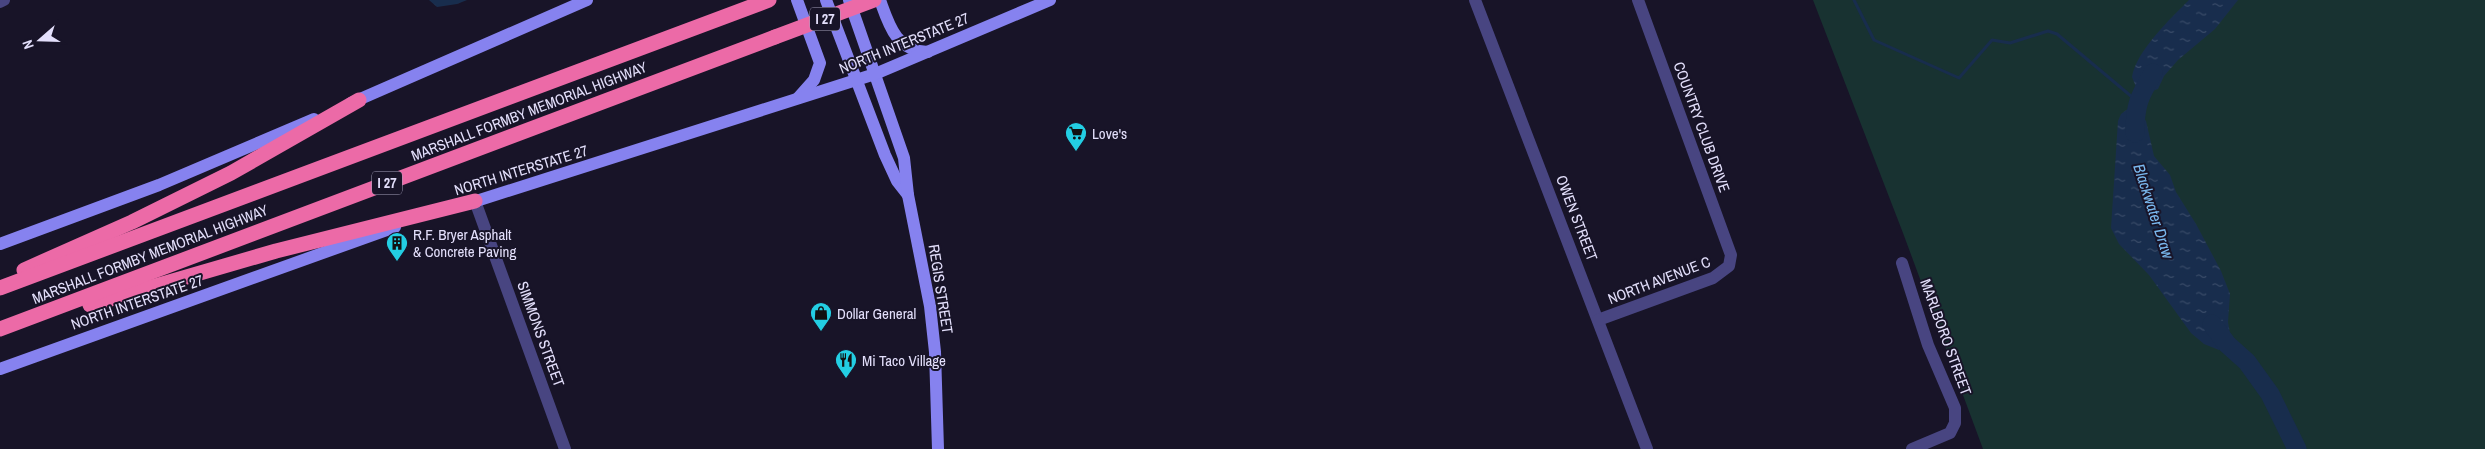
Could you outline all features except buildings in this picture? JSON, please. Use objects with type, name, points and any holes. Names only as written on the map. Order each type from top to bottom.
[{"type":"highway","name":"MARSHALL FORMBY MEMORIAL HIGHWAY","points":[[0,330],[874,0]]},
{"type":"highway","name":"MARSHALL FORMBY MEMORIAL HIGHWAY","points":[[0,288],[765,1]]},
{"type":"highway","points":[[0,283],[68,248],[132,222],[231,173],[359,100]]},
{"type":"highway","points":[[0,330],[276,251],[475,201]]},
{"type":"main road","points":[[0,244],[158,185],[359,100],[587,0]]},
{"type":"main road","points":[[796,100],[814,80],[820,63],[797,0]]},
{"type":"main road","name":"REGIS STREET","points":[[826,0],[885,155],[897,181],[908,195]]},
{"type":"main road","name":"REGIS STREET","points":[[849,0],[900,141],[908,195],[930,306],[935,352],[938,449]]},
{"type":"main road","points":[[880,0],[894,36],[906,46],[928,52]]},
{"type":"main road","name":"NORTH INTERSTATE 27","points":[[0,369],[398,226],[857,81],[1050,0]]},
{"type":"street","points":[[0,2],[4,0]]},
{"type":"street","name":"OWEN STREET","points":[[1474,0],[1647,449]]},
{"type":"street","name":"COUNTRY CLUB DRIVE","points":[[1638,0],[1728,244],[1731,255],[1729,266]]},
{"type":"street","name":"SIMMONS STREET","points":[[475,201],[565,449]]},
{"type":"street","name":"MARLBORO STREET","points":[[1902,263],[1928,345],[1955,408],[1954,423],[1950,433],[1912,449]]},
{"type":"street","name":"NORTH AVENUE C","points":[[1598,320],[1713,278],[1729,266]]},
{"type":"green space","points":[[1813,0],[2485,0],[2485,449],[1983,449],[1903,233]]},
{"type":"water","points":[[429,0],[467,0],[457,4],[437,7]]},
{"type":"water","points":[[2189,0],[2238,0],[2215,29],[2178,60],[2164,76],[2158,89],[2144,94],[2138,92],[2132,77],[2140,57],[2155,36]]},
{"type":"water","points":[[2129,108],[2138,110],[2146,121],[2154,156],[2170,175],[2176,192],[2196,224],[2221,271],[2230,294],[2228,322],[2231,339],[2219,350],[2204,344],[2191,333],[2149,275],[2119,244],[2111,228],[2118,121],[2121,114]]},
{"type":"waterway","points":[[1854,0],[1874,40],[1959,78],[1992,40],[2010,43],[2048,31],[2057,34],[2138,102]]},
{"type":"waterway","name":"Blackwater Draw","points":[[2135,133],[2139,101],[2153,73]]},
{"type":"waterway","name":"Blackwater Draw","points":[[2212,324],[2227,344],[2247,362],[2270,394],[2297,449]]},
{"type":"place","name":"Love's","points":[[1076,152]]},
{"type":"place","name":"R.F. Bryer Asphalt & Concrete Paving","points":[[397,262]]},
{"type":"place","name":"Dollar General","points":[[821,332]]},
{"type":"place","name":"Mi Taco Village","points":[[846,379]]}]
